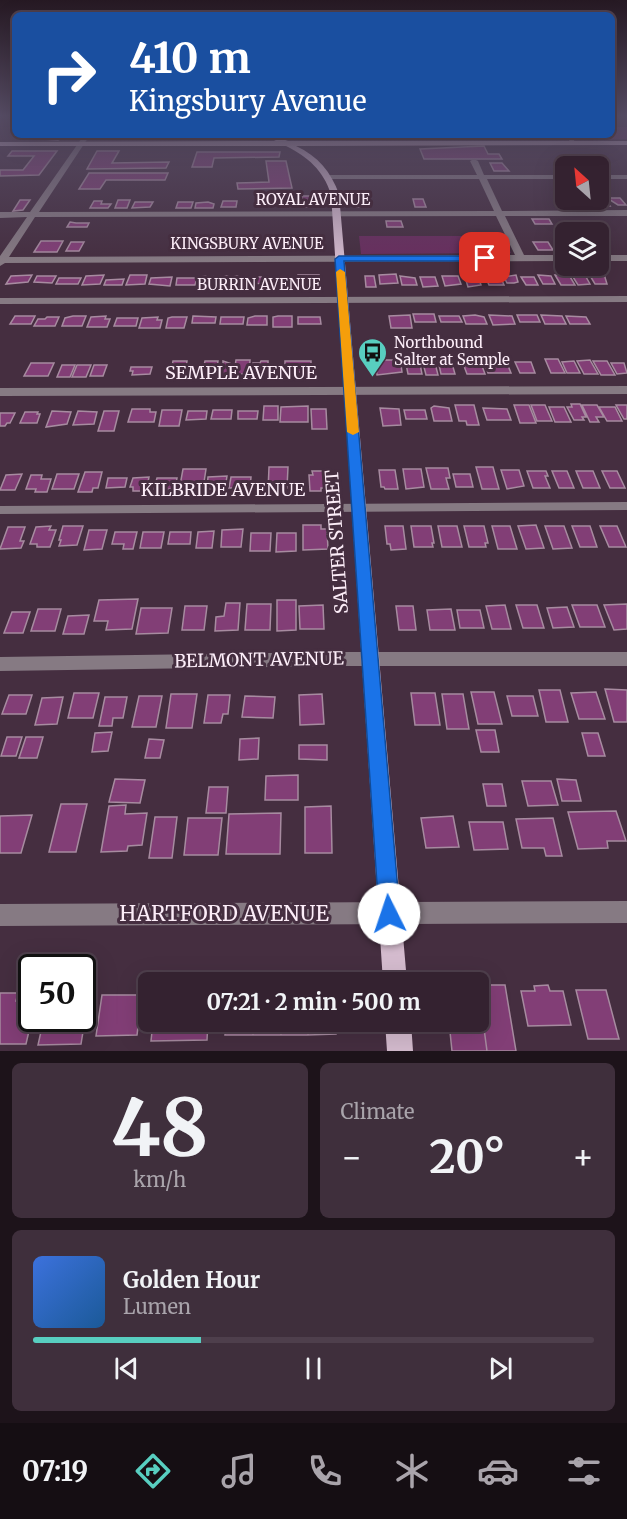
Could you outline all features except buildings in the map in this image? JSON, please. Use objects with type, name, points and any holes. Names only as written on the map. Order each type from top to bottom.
[{"type":"main road","points":[[318,165],[330,177]]},
{"type":"main road","name":"SALTER STREET","points":[[330,177],[336,213],[394,972]]},
{"type":"main road","points":[[399,1032],[400,1051]]},
{"type":"street","points":[[1,261],[67,165]]},
{"type":"street","points":[[476,165],[521,258]]},
{"type":"street","points":[[330,177],[555,177]]},
{"type":"street","points":[[609,177],[627,177]]},
{"type":"street","name":"ROYAL AVENUE","points":[[0,215],[627,213]]},
{"type":"street","name":"KINGSBURY AVENUE","points":[[1,261],[555,258]]},
{"type":"street","points":[[609,258],[627,258]]},
{"type":"street","name":"BURRIN AVENUE","points":[[0,301],[627,299]]},
{"type":"street","name":"SEMPLE AVENUE","points":[[0,392],[627,390]]},
{"type":"street","name":"KILBRIDE AVENUE","points":[[0,510],[627,506]]},
{"type":"street","name":"BELMONT AVENUE","points":[[0,664],[370,659],[627,659]]},
{"type":"street","name":"HARTFORD AVENUE","points":[[0,915],[627,912]]},
{"type":"shaded area","points":[[359,236],[503,236],[511,253],[361,254]]},
{"type":"slow traffic","points":[[340,272],[353,432]]},
{"type":"place","name":"Northbound Salter at Semple","points":[[373,378]]},
{"type":"route","points":[[389,914],[339,259],[485,258]]}]
